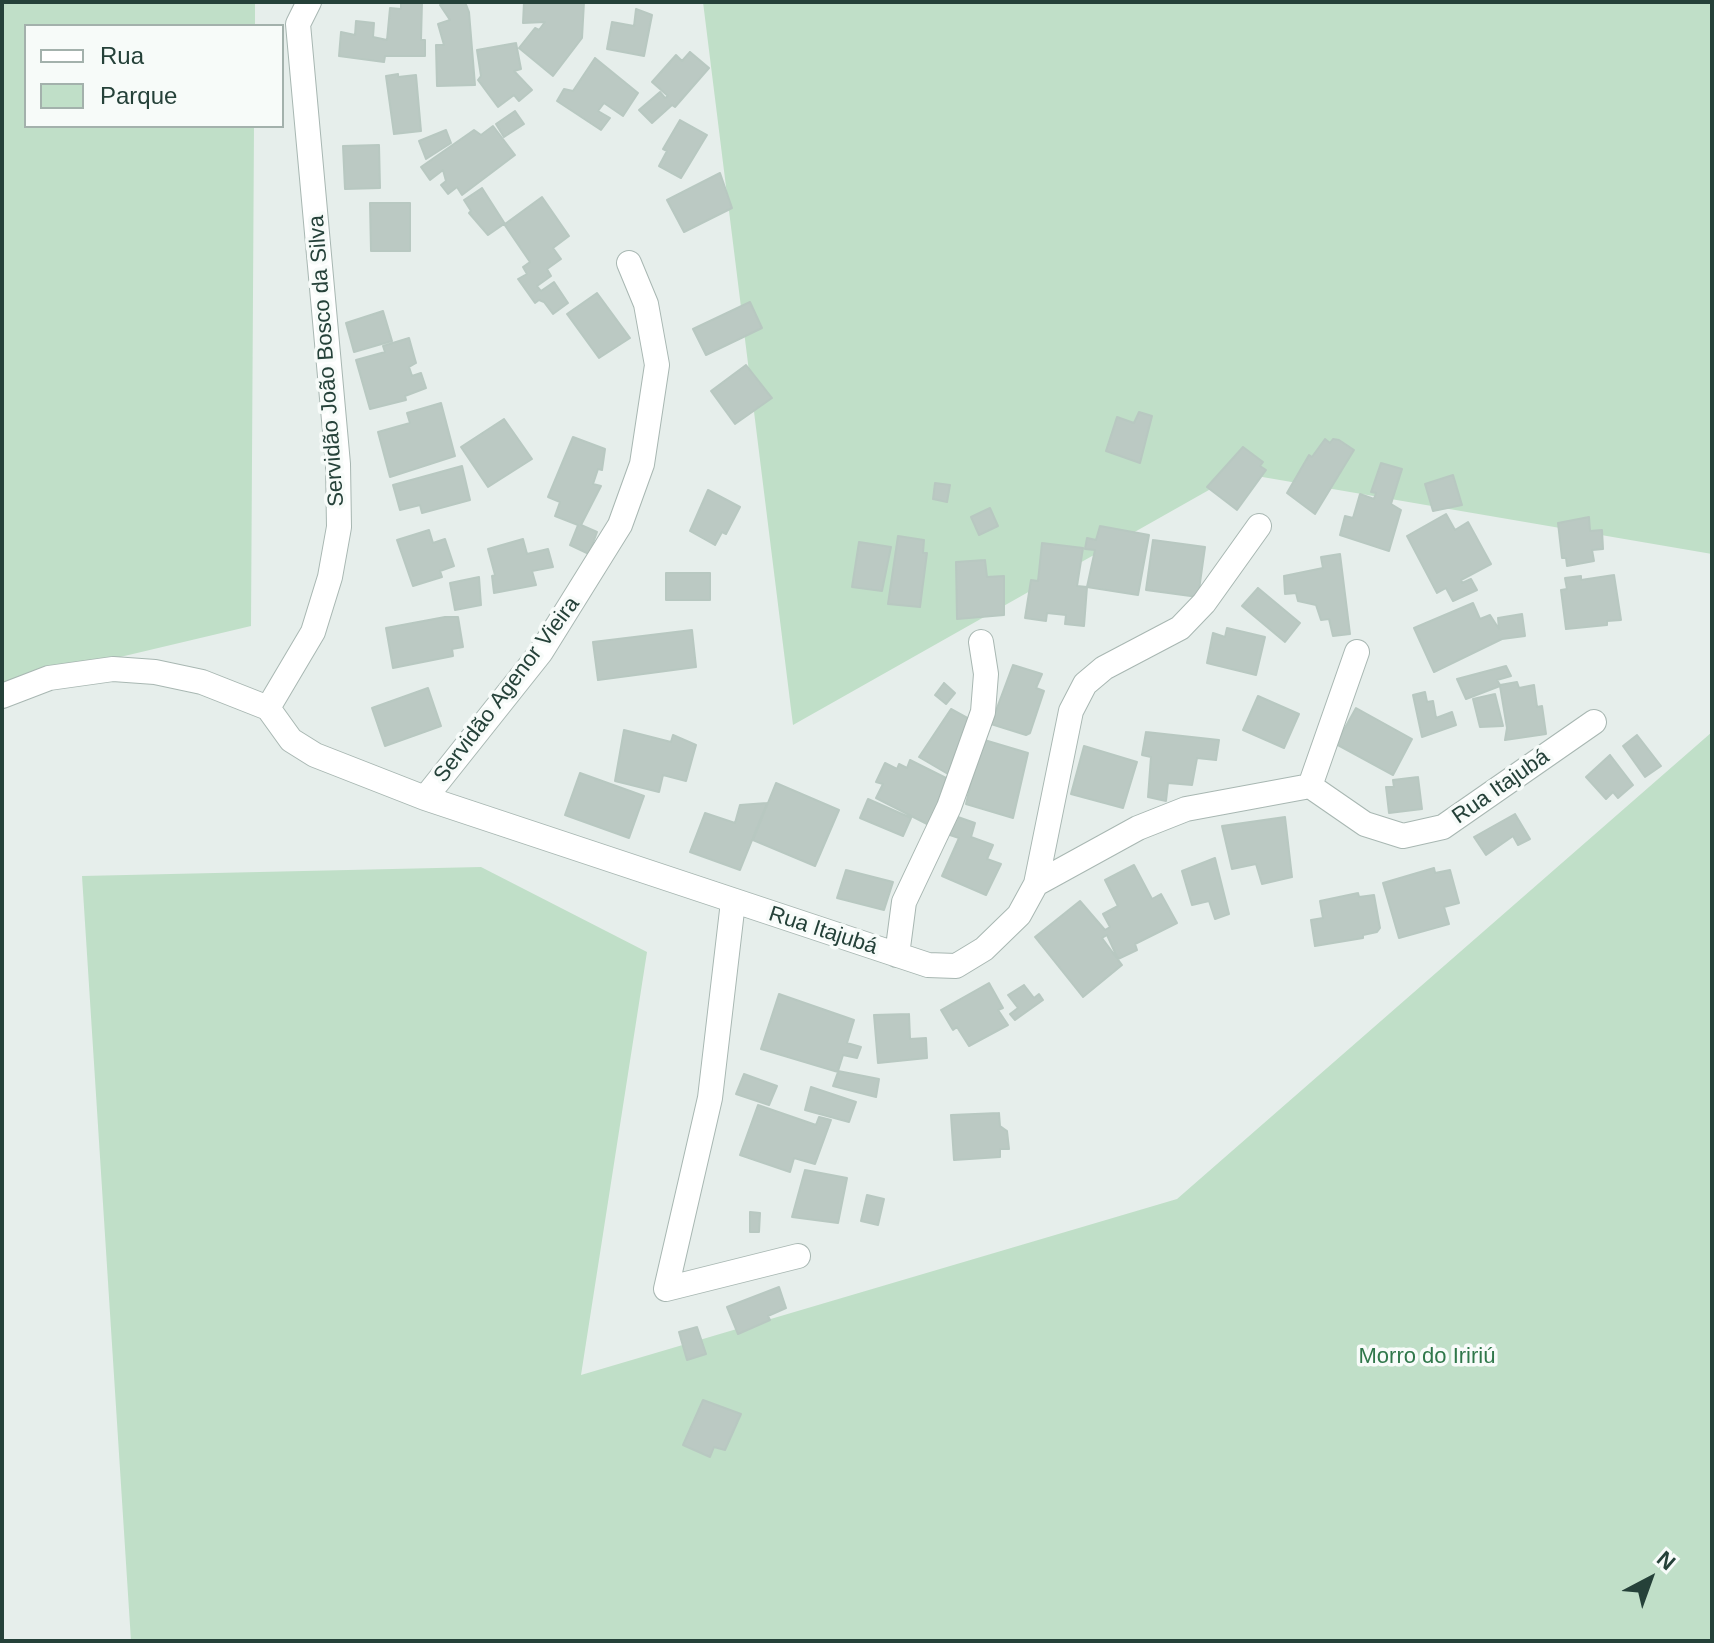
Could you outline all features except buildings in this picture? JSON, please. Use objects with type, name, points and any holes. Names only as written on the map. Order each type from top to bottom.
[{"type":"street","name":"Servidão João Bosco da Silva","points":[[268,708],[313,632],[330,577],[339,527],[338,464],[298,24],[309,2]]},
{"type":"street","name":"Servidão Agenor Vieira","points":[[425,798],[541,652],[620,525],[642,464],[653,410],[657,365],[646,304],[629,263]]},
{"type":"street","points":[[1036,884],[1071,711],[1085,684],[1104,668],[1180,628],[1204,603],[1259,526]]},
{"type":"street","points":[[897,955],[904,902],[949,807],[983,712],[986,674],[981,642]]},
{"type":"street","points":[[1036,884],[1138,828],[1186,809],[1310,786],[1357,652]]},
{"type":"street","points":[[2,696],[49,678],[113,669],[155,672],[202,682],[268,708]]},
{"type":"street","name":"Rua Itajubá","points":[[268,708],[291,740],[315,755],[425,798],[928,965],[956,966],[984,949],[1019,915],[1036,884]]},
{"type":"street","name":"Rua Itajubá","points":[[1310,786],[1365,824],[1403,836],[1443,827],[1594,722]]},
{"type":"street","points":[[733,902],[710,1098],[666,1289],[798,1256]]},
{"type":"green space","points":[[2,2],[255,2],[255,24],[24,24],[24,128],[254,128],[251,626],[2,685]]},
{"type":"green space","points":[[703,2],[1712,2],[1712,554],[1239,473],[793,725]]},
{"type":"green space","name":"Morro do Iririú","points":[[1712,732],[1712,1641],[131,1641],[82,876],[481,867],[647,952],[581,1375],[1177,1199]]}]
